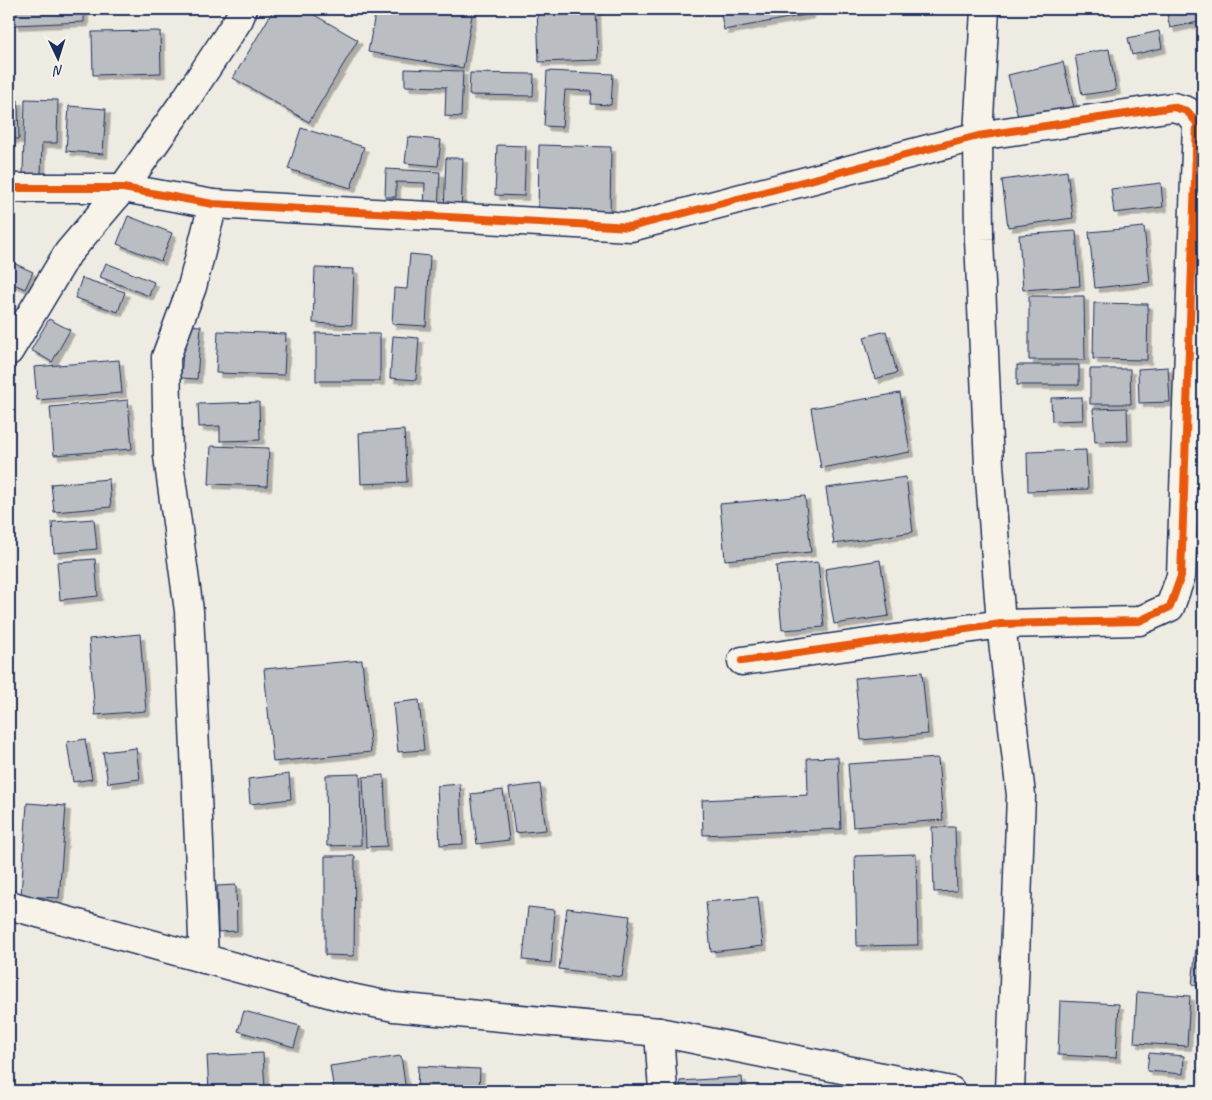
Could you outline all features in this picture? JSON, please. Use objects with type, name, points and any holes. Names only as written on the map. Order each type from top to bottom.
[{"type":"street","points":[[9,351],[68,253],[123,188],[186,99],[239,19],[243,9]]},
{"type":"street","points":[[985,9],[978,136],[979,239],[988,455],[1001,624],[1021,795],[1010,1091]]},
{"type":"street","points":[[9,188],[123,188],[213,204],[631,227],[978,136],[1173,107],[1186,111],[1197,123],[1198,280],[1181,576],[1170,608],[1139,621],[1001,624],[742,660]]},
{"type":"street","points":[[204,959],[189,611],[168,456],[166,357],[192,287],[213,204]]},
{"type":"street","points":[[9,905],[336,995],[394,1007],[659,1032],[951,1091]]},
{"type":"street","points":[[659,1032],[664,1091]]},
{"type":"building","points":[[13,9],[84,9],[84,22],[14,25]]},
{"type":"building","points":[[274,9],[304,9],[358,40],[309,122],[233,78]]},
{"type":"building","points":[[376,9],[473,9],[463,68],[368,52]]},
{"type":"building","points":[[537,9],[596,9],[598,60],[539,62]]},
{"type":"building","points":[[720,9],[810,9],[810,14],[724,30]]},
{"type":"building","points":[[1166,9],[1203,9],[1203,21],[1170,28]]},
{"type":"building","points":[[160,31],[161,73],[93,75],[92,32]]},
{"type":"building","points":[[1159,31],[1162,48],[1132,55],[1128,38]]},
{"type":"building","points":[[1109,49],[1116,90],[1082,95],[1075,55]]},
{"type":"building","points":[[1063,62],[1075,112],[1020,125],[1008,75]]},
{"type":"building","points":[[405,69],[463,71],[461,117],[445,116],[446,87],[405,86]]},
{"type":"building","points":[[547,71],[613,74],[611,105],[591,104],[592,91],[565,90],[562,127],[544,126]]},
{"type":"building","points":[[470,73],[534,74],[533,96],[469,95]]},
{"type":"building","points":[[25,99],[58,100],[57,143],[42,143],[41,174],[23,174]]},
{"type":"building","points":[[9,100],[18,100],[19,139],[9,139]]},
{"type":"building","points":[[69,106],[106,109],[103,154],[66,151]]},
{"type":"building","points":[[301,128],[364,147],[351,188],[288,169]]},
{"type":"building","points":[[408,137],[441,140],[438,166],[405,163]]},
{"type":"building","points":[[497,145],[526,146],[524,196],[495,195]]},
{"type":"building","points":[[539,145],[611,147],[610,217],[538,216]]},
{"type":"building","points":[[446,158],[463,158],[461,214],[444,213]]},
{"type":"building","points":[[386,169],[440,172],[438,209],[424,209],[425,183],[396,182],[396,197],[385,197]]},
{"type":"building","points":[[1067,171],[1073,218],[1008,227],[1002,180]]},
{"type":"building","points":[[1161,183],[1163,207],[1114,213],[1111,189]]},
{"type":"building","points":[[128,216],[172,233],[161,261],[117,244]]},
{"type":"building","points":[[1144,227],[1150,282],[1095,288],[1089,232]]},
{"type":"building","points":[[1076,231],[1080,286],[1023,290],[1019,235]]},
{"type":"building","points":[[410,254],[430,256],[426,326],[392,324],[394,288],[407,289]]},
{"type":"building","points":[[9,261],[33,272],[25,289],[9,282]]},
{"type":"building","points":[[106,263],[154,282],[149,296],[100,277]]},
{"type":"building","points":[[315,268],[354,269],[352,325],[313,323]]},
{"type":"building","points":[[82,278],[125,292],[118,312],[75,298]]},
{"type":"building","points":[[1029,296],[1084,296],[1085,360],[1029,360]]},
{"type":"building","points":[[1094,303],[1148,304],[1147,360],[1093,359]]},
{"type":"building","points":[[49,319],[70,330],[52,362],[31,350]]},
{"type":"building","points":[[185,325],[201,326],[197,379],[181,378]]},
{"type":"building","points":[[218,331],[286,334],[284,375],[216,373]]},
{"type":"building","points":[[886,331],[897,373],[875,379],[864,337]]},
{"type":"building","points":[[316,333],[380,334],[380,381],[316,381]]},
{"type":"building","points":[[393,336],[419,338],[416,380],[390,378]]},
{"type":"building","points":[[119,360],[122,393],[37,400],[34,367]]},
{"type":"building","points":[[1017,365],[1079,365],[1079,385],[1017,385]]},
{"type":"building","points":[[1168,367],[1170,402],[1139,403],[1138,369]]},
{"type":"building","points":[[1090,369],[1130,369],[1131,404],[1090,404]]},
{"type":"building","points":[[900,393],[910,452],[821,468],[811,408]]},
{"type":"building","points":[[1082,397],[1083,420],[1052,421],[1051,398]]},
{"type":"building","points":[[128,400],[132,449],[54,455],[50,407]]},
{"type":"building","points":[[259,402],[260,440],[220,441],[220,426],[199,427],[198,404]]},
{"type":"building","points":[[1127,408],[1128,441],[1095,442],[1093,409]]},
{"type":"building","points":[[404,430],[407,482],[361,484],[359,433]]},
{"type":"building","points":[[211,446],[269,448],[267,486],[209,484]]},
{"type":"building","points":[[1086,450],[1088,489],[1028,491],[1027,452]]},
{"type":"building","points":[[906,477],[913,532],[834,544],[826,488]]},
{"type":"building","points":[[109,479],[111,507],[54,512],[51,484]]},
{"type":"building","points":[[805,496],[811,552],[725,560],[720,504]]},
{"type":"building","points":[[94,519],[97,549],[54,553],[52,522]]},
{"type":"building","points":[[95,559],[98,596],[60,600],[57,562]]},
{"type":"building","points":[[880,560],[889,616],[834,624],[825,569]]},
{"type":"building","points":[[818,562],[824,627],[782,630],[776,566]]},
{"type":"building","points":[[1200,572],[1203,572],[1203,590],[1199,590]]},
{"type":"building","points":[[140,634],[146,711],[95,715],[89,639]]},
{"type":"building","points":[[362,660],[371,752],[273,762],[264,669]]},
{"type":"building","points":[[922,672],[928,734],[861,740],[855,678]]},
{"type":"building","points":[[419,700],[424,750],[398,752],[393,703]]},
{"type":"building","points":[[85,739],[92,779],[73,782],[67,742]]},
{"type":"building","points":[[136,748],[140,779],[108,783],[103,752]]},
{"type":"building","points":[[838,757],[841,829],[703,835],[702,800],[808,795],[807,758]]},
{"type":"building","points":[[938,758],[943,820],[853,827],[848,764]]},
{"type":"building","points":[[289,774],[291,799],[250,804],[248,779]]},
{"type":"building","points":[[360,774],[361,845],[327,846],[326,775]]},
{"type":"building","points":[[384,775],[387,846],[366,847],[363,777]]},
{"type":"building","points":[[460,784],[463,844],[440,845],[437,786]]},
{"type":"building","points":[[540,784],[546,830],[515,833],[509,788]]},
{"type":"building","points":[[503,790],[509,840],[477,844],[471,794]]},
{"type":"building","points":[[27,803],[66,806],[59,898],[21,896]]},
{"type":"building","points":[[1203,825],[1203,908],[1196,907]]},
{"type":"building","points":[[932,827],[955,827],[957,891],[934,892]]},
{"type":"building","points":[[916,854],[918,945],[857,946],[855,856]]},
{"type":"building","points":[[325,856],[355,856],[354,956],[325,955]]},
{"type":"building","points":[[236,885],[237,931],[218,932],[217,886]]},
{"type":"building","points":[[758,897],[763,946],[711,952],[706,902]]},
{"type":"building","points":[[528,907],[555,910],[551,963],[523,960]]},
{"type":"building","points":[[567,908],[630,916],[622,977],[559,969]]},
{"type":"building","points":[[1199,919],[1203,920],[1203,986],[1192,985]]},
{"type":"building","points":[[1137,992],[1190,996],[1187,1046],[1134,1043]]},
{"type":"building","points":[[1060,1001],[1119,1004],[1116,1058],[1058,1055]]},
{"type":"building","points":[[244,1011],[300,1026],[294,1047],[238,1031]]},
{"type":"building","points":[[263,1053],[265,1091],[209,1091],[207,1056]]},
{"type":"building","points":[[1149,1053],[1184,1056],[1183,1074],[1147,1071]]},
{"type":"building","points":[[401,1056],[406,1091],[334,1091],[330,1066]]},
{"type":"building","points":[[418,1066],[480,1069],[479,1091],[417,1091]]},
{"type":"building","points":[[742,1077],[743,1091],[680,1091],[680,1081]]},
{"type":"building","points":[[629,1085],[629,1091],[605,1091],[605,1087]]},
{"type":"cycle path","points":[[9,188],[123,188],[213,204],[631,227],[978,136],[1173,107],[1187,111],[1197,123],[1181,576],[1170,607],[1139,621],[1001,624],[742,661]]}]
